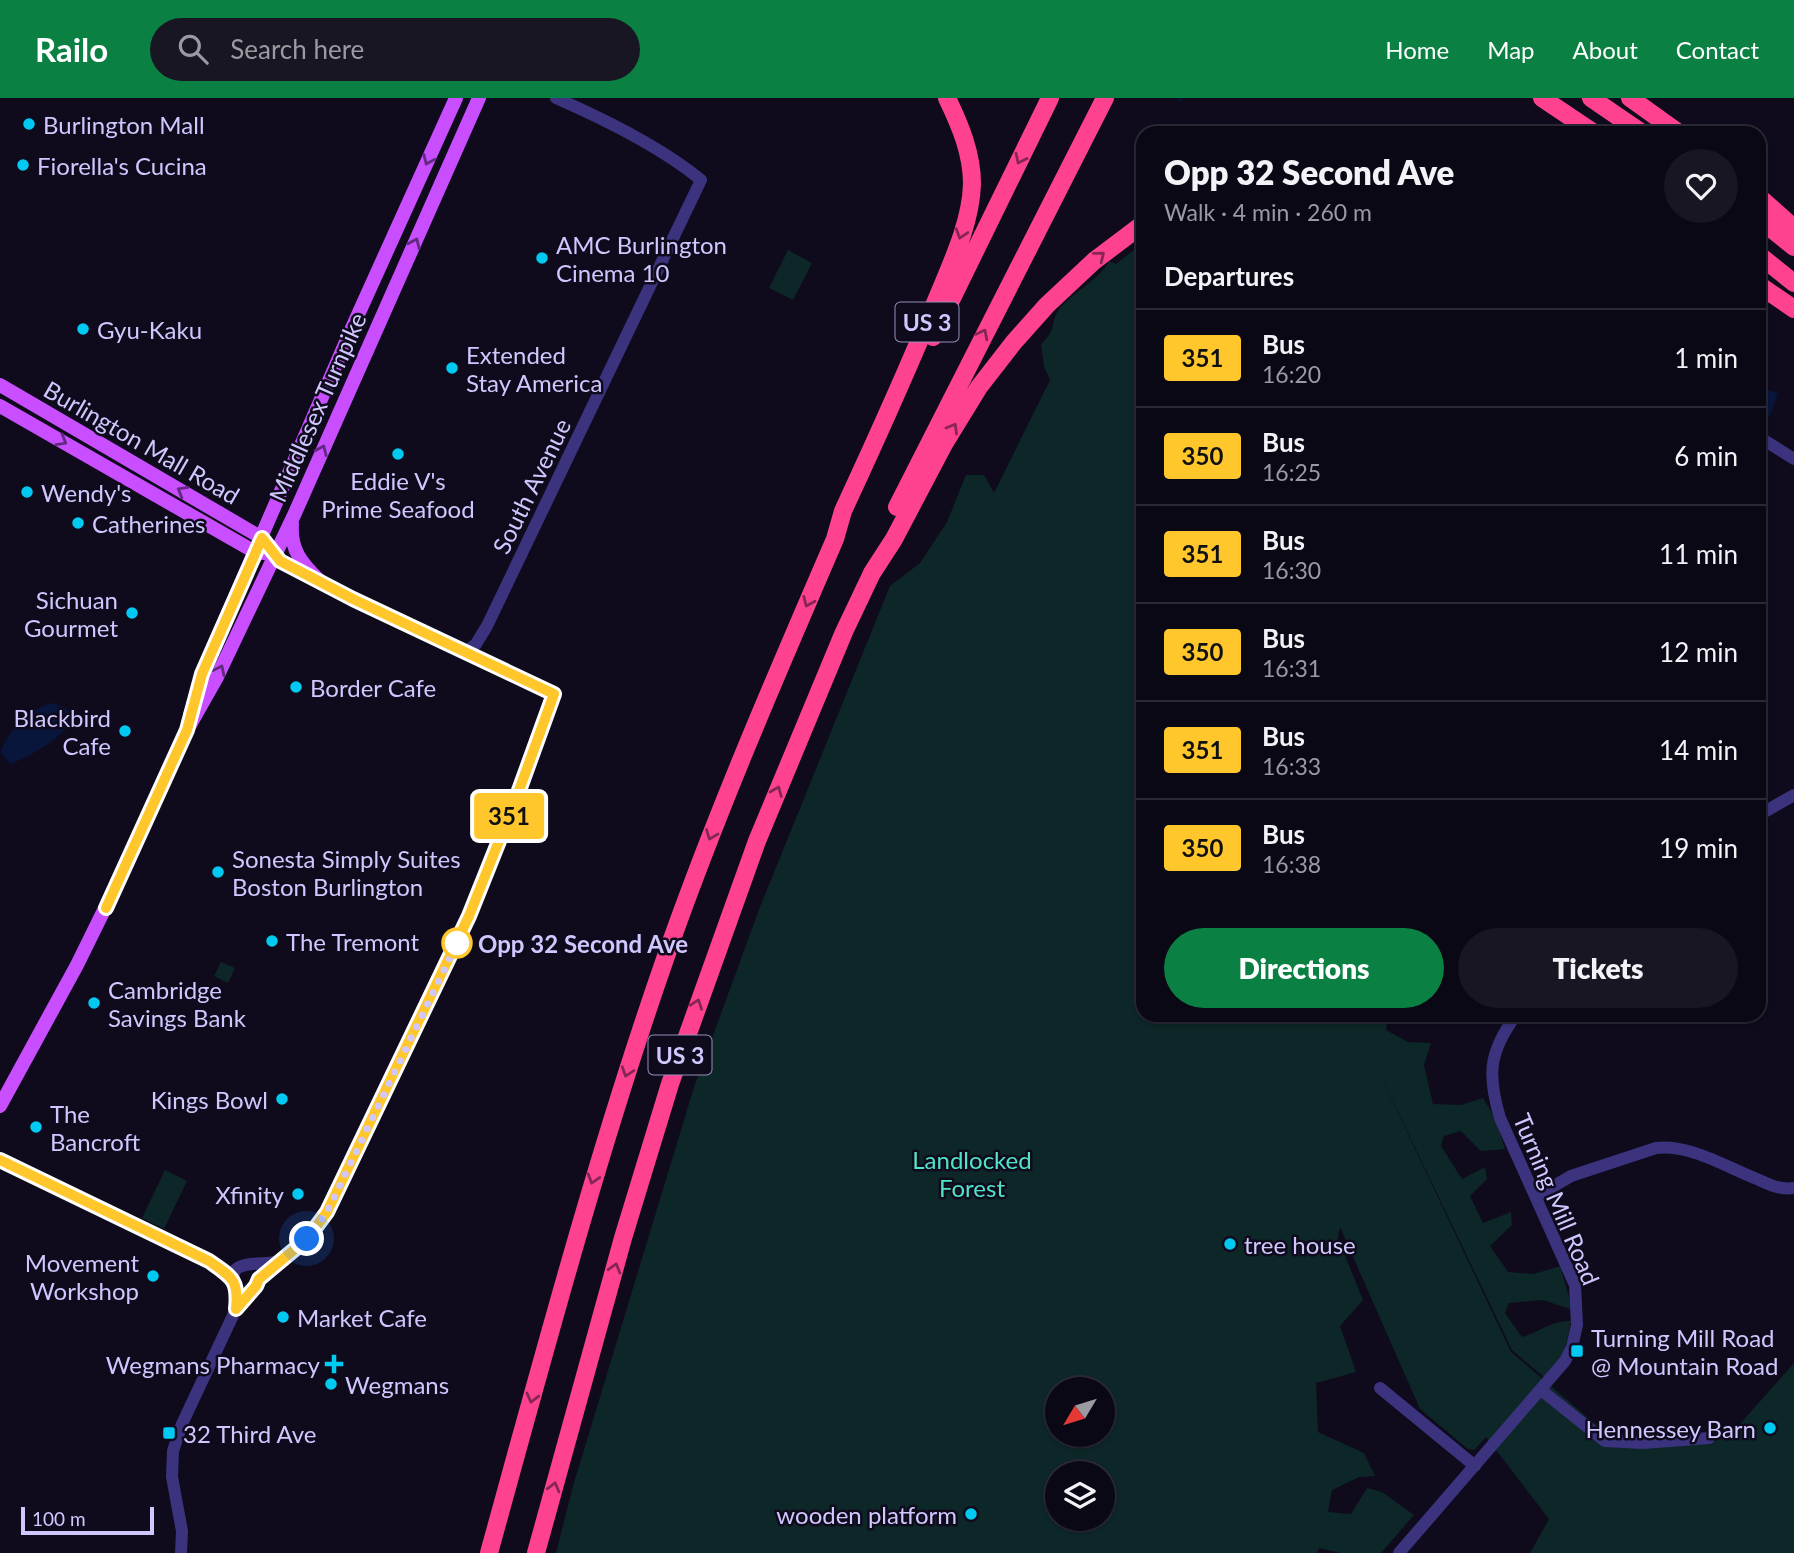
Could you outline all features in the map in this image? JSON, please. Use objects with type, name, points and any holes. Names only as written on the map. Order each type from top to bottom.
[{"type":"highway","name":"US 3","points":[[489,1553],[584,1210],[658,980],[726,797],[835,539],[843,511],[933,307],[969,207],[972,185],[969,155],[947,98]]},
{"type":"highway","points":[[835,539],[850,514],[919,364],[1050,98]]},
{"type":"highway","name":"US 3","points":[[536,1553],[632,1207],[694,1012],[793,750],[872,573],[885,534],[919,462],[1105,98]]},
{"type":"highway","points":[[1542,98],[1584,126]]},
{"type":"highway","points":[[1591,98],[1632,126]]},
{"type":"highway","points":[[1630,98],[1669,126]]},
{"type":"highway","points":[[1766,203],[1794,228]]},
{"type":"highway","points":[[1766,225],[1794,247]]},
{"type":"highway","points":[[872,573],[894,539],[961,415],[1004,354],[1069,283],[1136,230]]},
{"type":"highway","points":[[1766,261],[1794,283]]},
{"type":"highway","points":[[1766,290],[1794,309]]},
{"type":"main road","name":"Middlesex Turnpike","points":[[187,730],[202,674],[352,328],[456,98]]},
{"type":"main road","name":"Middlesex Turnpike","points":[[0,1106],[106,908],[187,730],[217,677],[295,513],[479,98]]},
{"type":"main road","name":"Burlington Mall Road","points":[[0,385],[262,538]]},
{"type":"main road","points":[[1,408],[13,394]]},
{"type":"main road","name":"Burlington Mall Road","points":[[1,408],[256,552]]},
{"type":"main road","points":[[295,513],[292,526],[294,548],[298,557],[320,581]]},
{"type":"main road","points":[[262,538],[275,554]]},
{"type":"main road","points":[[256,552],[275,554]]},
{"type":"street","name":"South Avenue","points":[[465,652],[476,644],[487,626],[701,180],[629,134],[556,98]]},
{"type":"street","points":[[1766,441],[1794,459]]},
{"type":"street","points":[[0,1160],[209,1261],[239,1280],[256,1286],[259,1279],[307,1239],[327,1212],[453,952],[499,842],[554,694],[280,561],[275,554]]},
{"type":"street","points":[[1766,811],[1794,795]]},
{"type":"street","name":"Turning Mill Road","points":[[1399,1553],[1565,1361],[1572,1347],[1577,1325],[1575,1285],[1500,1118],[1493,1093],[1493,1055],[1512,1022]]},
{"type":"street","points":[[1537,1196],[1571,1176],[1666,1147],[1684,1149],[1776,1188],[1794,1188]]},
{"type":"street","points":[[251,1266],[283,1260]]},
{"type":"street","points":[[181,1553],[182,1531],[172,1477],[173,1451],[236,1309],[239,1280],[244,1264],[257,1271],[259,1279]]},
{"type":"street","points":[[1380,1388],[1475,1466]]},
{"type":"street","points":[[1541,1390],[1605,1441],[1643,1443],[1709,1438]]},
{"type":"green space","name":"Landlocked Forest","points":[[1136,248],[1136,1022],[1387,1022],[1386,1030],[1408,1042],[1431,1043],[1424,1065],[1433,1104],[1461,1105],[1483,1098],[1496,1120],[1505,1149],[1481,1151],[1461,1131],[1444,1136],[1441,1146],[1462,1179],[1485,1167],[1487,1179],[1470,1196],[1483,1223],[1511,1212],[1512,1225],[1490,1246],[1508,1272],[1534,1274],[1560,1266],[1570,1300],[1570,1309],[1543,1300],[1509,1303],[1505,1313],[1522,1337],[1552,1324],[1571,1321],[1563,1352],[1546,1379],[1512,1350],[1374,1062],[1511,1352],[1608,1435],[1732,1433],[1794,1363],[1794,1553],[1530,1553],[1549,1519],[1486,1437],[1474,1450],[1468,1449],[1420,1409],[1340,1227],[1338,1238],[1363,1300],[1340,1326],[1356,1372],[1316,1383],[1318,1432],[1364,1453],[1375,1476],[1359,1477],[1332,1490],[1328,1512],[1351,1514],[1367,1488],[1382,1492],[1414,1515],[1381,1553],[1340,1553],[1319,1548],[1317,1553],[556,1553],[573,1486],[694,1087],[760,907],[890,586],[920,563],[947,522],[966,475],[984,475],[994,493],[1050,380],[1044,367],[1041,344],[1049,335],[1058,311],[1109,261],[1116,264]]},
{"type":"green space","points":[[788,250],[812,263],[793,300],[769,288]]},
{"type":"green space","points":[[221,962],[235,968],[228,983],[214,976]]},
{"type":"green space","points":[[165,1170],[187,1181],[164,1229],[142,1218]]},
{"type":"water","points":[[1768,390],[1778,393],[1770,416],[1766,415]]},
{"type":"water","points":[[52,703],[66,709],[71,717],[67,726],[46,745],[10,764],[1,753],[8,737],[28,715]]},
{"type":"bus line","name":"351","points":[[0,1160],[209,1261],[233,1277],[237,1287],[236,1309],[259,1279],[307,1239],[327,1212],[478,897],[554,694],[353,599],[280,561],[262,538],[202,674],[187,730],[106,908]]},
{"type":"place","name":"Burlington Mall","points":[[29,124]]},
{"type":"place","name":"Fiorella's Cucina","points":[[23,165]]},
{"type":"place","name":"AMC Burlington Cinema 10","points":[[542,258]]},
{"type":"place","name":"Gyu-Kaku","points":[[83,329]]},
{"type":"place","name":"Extended Stay America","points":[[452,368]]},
{"type":"place","name":"Eddie V's Prime Seafood","points":[[398,454]]},
{"type":"place","name":"Wendy's","points":[[27,492]]},
{"type":"place","name":"Catherines","points":[[78,523]]},
{"type":"place","name":"Sichuan Gourmet","points":[[132,613]]},
{"type":"place","name":"Border Cafe","points":[[296,687]]},
{"type":"place","name":"Blackbird Cafe","points":[[125,731]]},
{"type":"place","name":"Sonesta Simply Suites Boston Burlington","points":[[218,872]]},
{"type":"place","name":"The Tremont","points":[[272,941]]},
{"type":"place","name":"Opp 32 Second Ave","points":[[457,943]]},
{"type":"place","name":"Cambridge Savings Bank","points":[[94,1003]]},
{"type":"place","name":"Kings Bowl","points":[[282,1099]]},
{"type":"place","name":"The Bancroft","points":[[36,1127]]},
{"type":"place","name":"Xfinity","points":[[298,1194]]},
{"type":"place","name":"tree house","points":[[1230,1244]]},
{"type":"place","name":"Movement Workshop","points":[[153,1276]]},
{"type":"place","name":"Market Cafe","points":[[283,1317]]},
{"type":"place","name":"Turning Mill Road @ Mountain Road","points":[[1577,1351]]},
{"type":"place","name":"Wegmans Pharmacy","points":[[334,1364]]},
{"type":"place","name":"Wegmans","points":[[331,1384]]},
{"type":"place","name":"Hennessey Barn","points":[[1770,1428]]},
{"type":"place","name":"32 Third Ave","points":[[169,1433]]},
{"type":"place","name":"wooden platform","points":[[971,1514]]},
{"type":"route","points":[[307,1239],[327,1212],[458,941],[457,943]]}]
